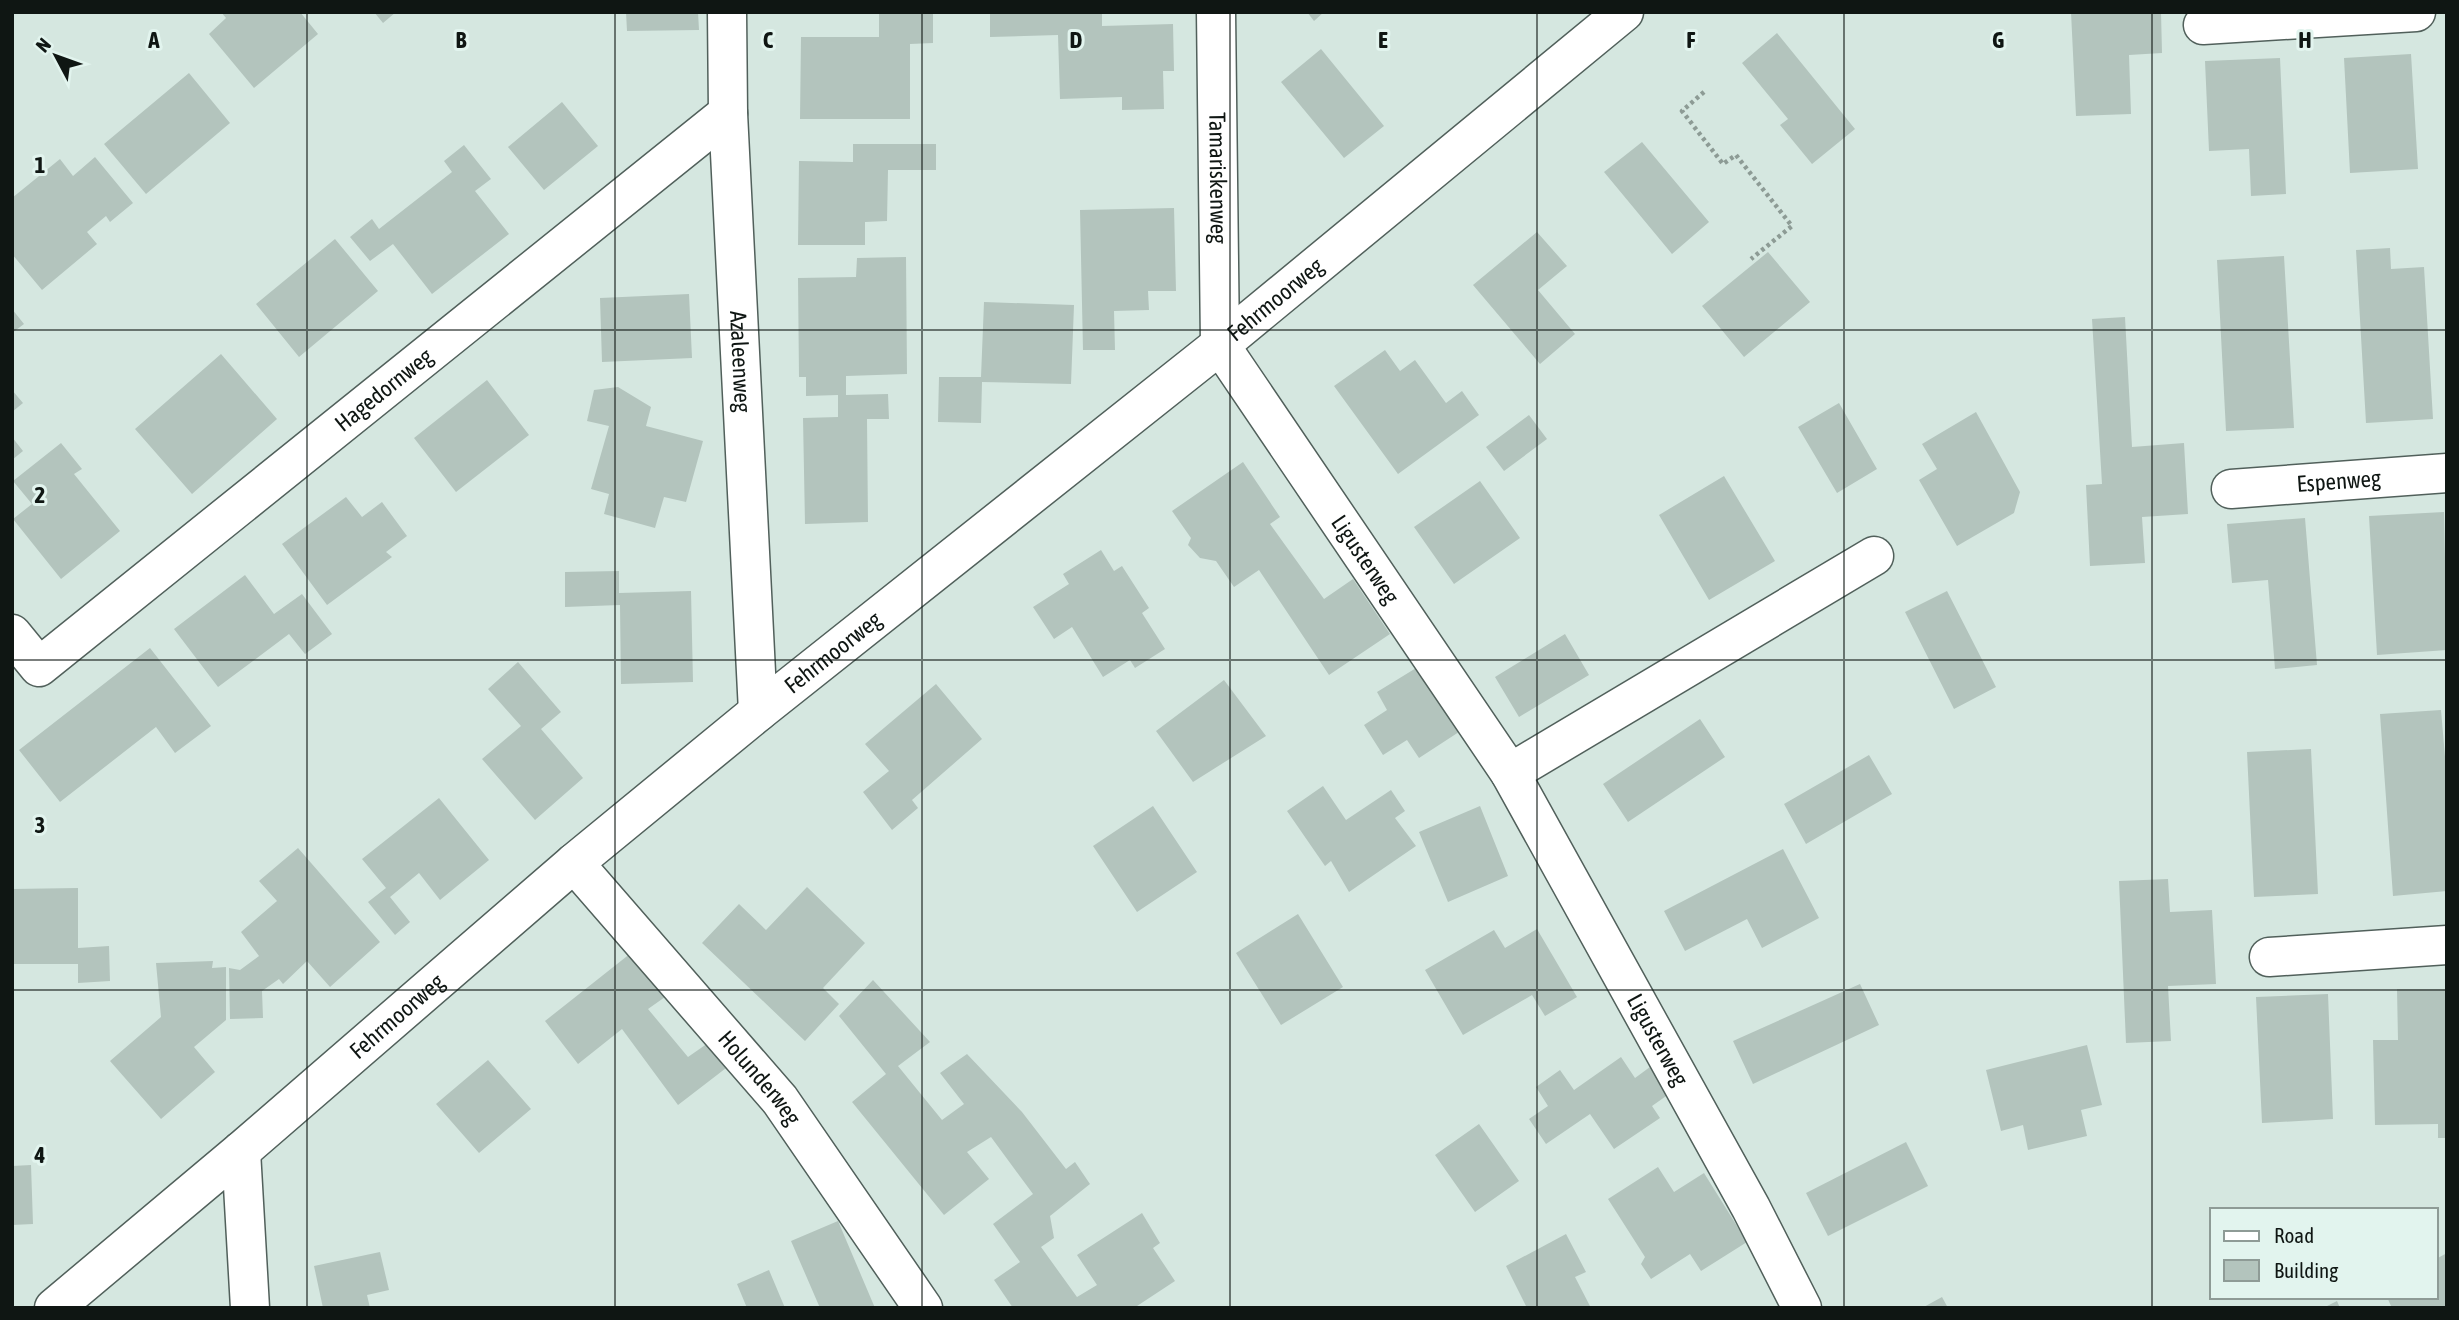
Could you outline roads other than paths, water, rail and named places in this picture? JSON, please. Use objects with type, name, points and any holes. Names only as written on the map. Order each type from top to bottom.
[{"type":"street","name":"Azaleenweg","points":[[727,12],[728,113],[758,712]]},
{"type":"street","name":"Tamariskenweg","points":[[1216,12],[1220,345]]},
{"type":"street","name":"Fehrmoorweg","points":[[54,1308],[241,1151],[574,863],[758,712],[1220,345],[1624,12]]},
{"type":"street","points":[[2203,25],[2416,12]]},
{"type":"street","name":"Hagedornweg","points":[[12,634],[39,667],[728,113]]},
{"type":"street","name":"Ligusterweg","points":[[1220,345],[1510,773],[1751,1208],[1802,1308]]},
{"type":"street","name":"Espenweg","points":[[2231,489],[2447,473]]},
{"type":"street","points":[[1510,773],[1874,556]]},
{"type":"street","name":"Holunderweg","points":[[574,863],[780,1100],[923,1308]]},
{"type":"street","points":[[2269,957],[2447,945]]},
{"type":"street","points":[[241,1151],[250,1308]]}]
